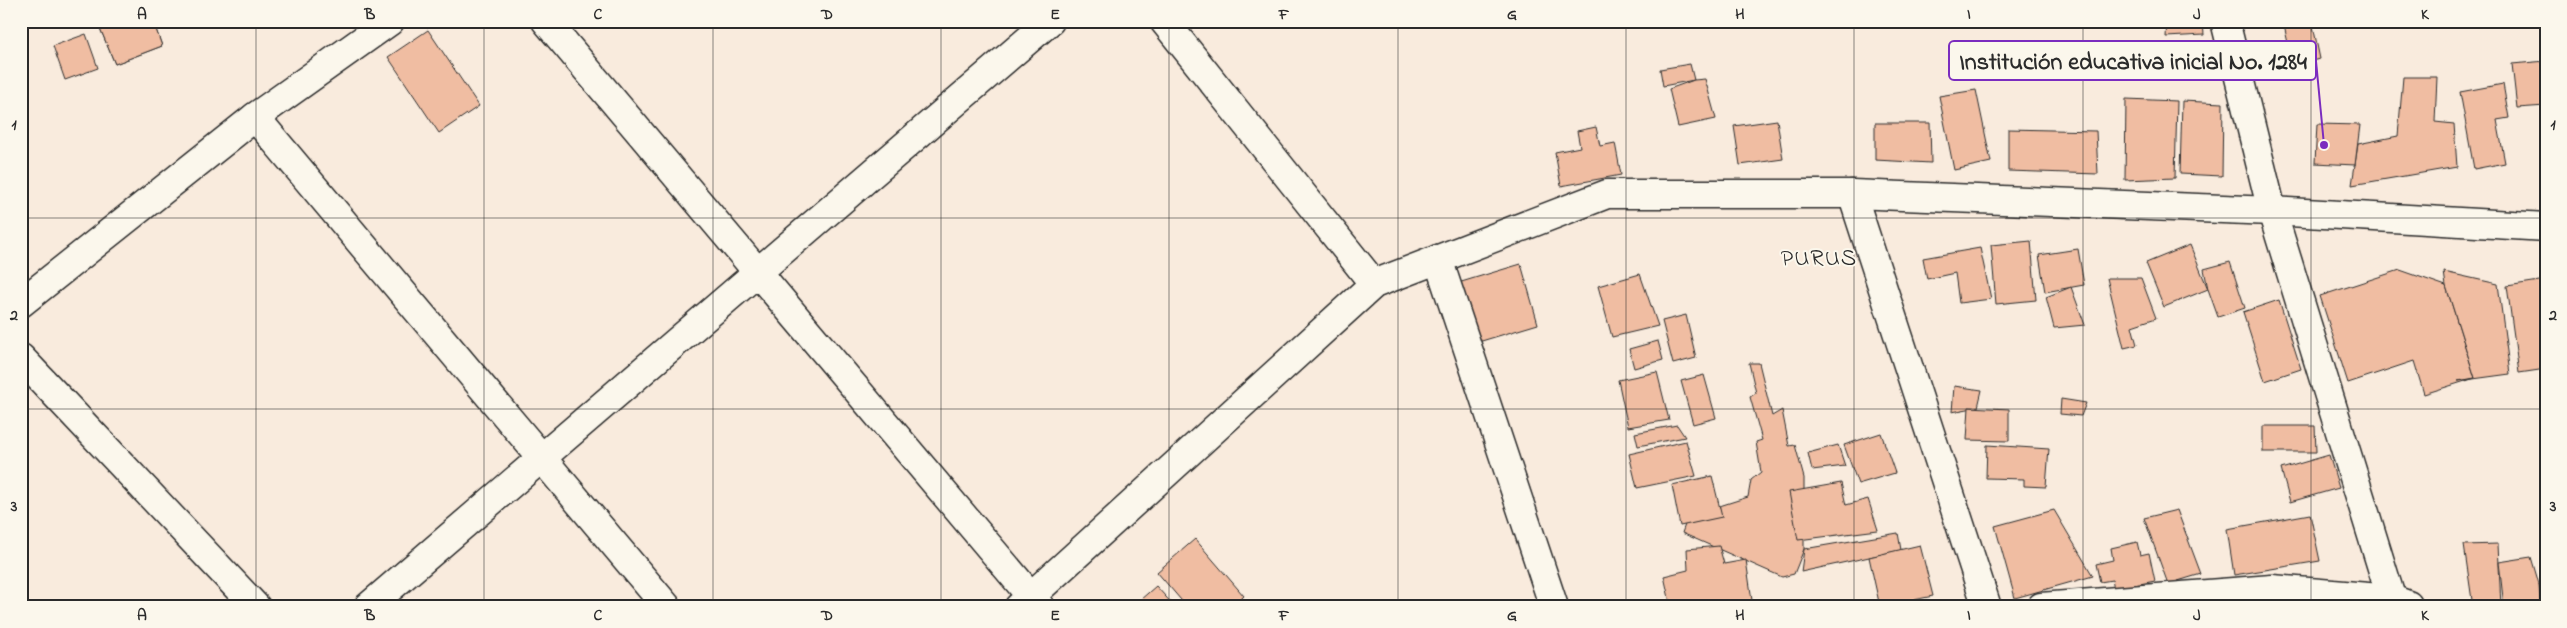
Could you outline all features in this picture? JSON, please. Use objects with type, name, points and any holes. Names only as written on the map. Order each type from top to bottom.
[{"type":"street","points":[[21,303],[255,118],[390,21]]},
{"type":"street","points":[[546,21],[758,271],[1030,603],[1374,284],[1607,194],[1852,194],[2272,211],[2546,227]]},
{"type":"street","points":[[368,607],[1050,21]]},
{"type":"street","points":[[1164,21],[1374,284]]},
{"type":"street","points":[[2041,607],[2272,589],[2399,604],[2272,211],[2225,21]]},
{"type":"street","points":[[255,118],[667,607]]},
{"type":"street","points":[[1852,194],[1987,607]]},
{"type":"street","points":[[1438,259],[1554,607]]},
{"type":"street","points":[[21,358],[256,607]]},
{"type":"building","points":[[97,21],[153,21],[162,46],[115,64]]},
{"type":"building","points":[[97,21],[153,21],[162,46],[115,64]]},
{"type":"building","points":[[2167,21],[2203,21],[2204,35],[2166,37]]},
{"type":"building","points":[[2283,21],[2312,21],[2320,59],[2293,65]]},
{"type":"building","points":[[428,30],[479,106],[439,133],[388,57]]},
{"type":"building","points":[[86,34],[98,68],[65,80],[53,46]]},
{"type":"building","points":[[2546,61],[2546,106],[2517,108],[2512,64]]},
{"type":"building","points":[[1690,64],[1694,80],[1663,86],[1660,69]]},
{"type":"building","points":[[2403,77],[2437,77],[2435,122],[2454,124],[2457,167],[2352,185],[2358,144],[2398,136]]},
{"type":"building","points":[[1705,79],[1716,119],[1678,127],[1669,89],[1694,80]]},
{"type":"building","points":[[2503,84],[2509,118],[2497,120],[2505,163],[2474,169],[2460,92]]},
{"type":"building","points":[[1976,90],[1991,162],[1954,170],[1939,96]]},
{"type":"building","points":[[2126,99],[2177,101],[2175,178],[2125,180]]},
{"type":"building","points":[[2182,101],[2223,103],[2222,176],[2180,174]]},
{"type":"building","points":[[1777,120],[1783,159],[1740,165],[1734,126]]},
{"type":"building","points":[[1875,123],[1930,123],[1931,163],[1875,160]]},
{"type":"building","points":[[2317,124],[2360,125],[2355,165],[2315,163]]},
{"type":"building","points":[[1596,127],[1600,146],[1615,143],[1621,175],[1561,186],[1555,152],[1580,147],[1577,131]]},
{"type":"building","points":[[2008,129],[2096,131],[2098,174],[2008,171]]},
{"type":"building","points":[[2031,241],[2036,300],[1996,304],[1991,245]]},
{"type":"building","points":[[2190,245],[2208,289],[2164,307],[2146,263]]},
{"type":"building","points":[[1980,248],[1991,299],[1959,303],[1955,273],[1927,279],[1923,258]]},
{"type":"building","points":[[2078,249],[2084,285],[2045,292],[2039,255]]},
{"type":"building","points":[[2230,262],[2245,308],[2218,317],[2208,289],[2204,269]]},
{"type":"building","points":[[1521,264],[1538,324],[1475,343],[1458,283]]},
{"type":"building","points":[[2400,270],[2446,286],[2475,378],[2424,394],[2414,361],[2348,383],[2320,296]]},
{"type":"building","points":[[2444,272],[2498,284],[2510,374],[2458,381],[2475,378],[2446,286]]},
{"type":"building","points":[[1640,274],[1658,326],[1612,337],[1598,286]]},
{"type":"building","points":[[2107,278],[2141,278],[2156,318],[2132,326],[2137,345],[2124,348]]},
{"type":"building","points":[[2546,280],[2546,369],[2519,373],[2507,286]]},
{"type":"building","points":[[2071,287],[2085,325],[2054,328],[2046,297]]},
{"type":"building","points":[[2279,300],[2301,369],[2265,381],[2243,312]]},
{"type":"building","points":[[1686,315],[1696,358],[1673,364],[1662,321]]},
{"type":"building","points":[[1658,341],[1663,360],[1634,368],[1629,349]]},
{"type":"building","points":[[1749,363],[1759,363],[1772,416],[1782,410],[1789,446],[1795,445],[1804,478],[1804,549],[1794,574],[1782,577],[1682,533],[1688,516],[1748,497],[1751,480],[1761,472],[1756,442],[1762,440],[1750,397],[1756,393]]},
{"type":"building","points":[[1657,372],[1669,420],[1628,427],[1618,380]]},
{"type":"building","points":[[1704,375],[1716,418],[1693,424],[1681,381]]},
{"type":"building","points":[[1954,386],[1982,390],[1978,407],[1952,412]]},
{"type":"building","points":[[2061,399],[2086,403],[2081,416],[2060,414]]},
{"type":"building","points":[[1969,407],[2009,409],[2009,441],[1967,440]]},
{"type":"building","points":[[1677,425],[1685,437],[1638,446],[1635,433]]},
{"type":"building","points":[[2263,426],[2315,426],[2316,452],[2263,452]]},
{"type":"building","points":[[1881,433],[1895,473],[1858,484],[1844,445]]},
{"type":"building","points":[[1686,441],[1696,476],[1637,488],[1629,454]]},
{"type":"building","points":[[1838,445],[1845,466],[1812,470],[1808,453]]},
{"type":"building","points":[[1987,445],[2049,449],[2046,487],[2024,486],[2024,479],[1986,478]]},
{"type":"building","points":[[2329,455],[2339,488],[2290,502],[2281,469]]},
{"type":"building","points":[[1712,476],[1722,517],[1680,526],[1672,485]]},
{"type":"building","points":[[1841,483],[1846,505],[1868,499],[1878,530],[1798,540],[1789,492]]},
{"type":"building","points":[[2054,510],[2093,576],[2015,598],[1995,526]]},
{"type":"building","points":[[2177,510],[2201,574],[2168,584],[2144,518]]},
{"type":"building","points":[[2310,514],[2320,561],[2234,575],[2227,529]]},
{"type":"building","points":[[1898,533],[1901,550],[1801,572],[1804,549]]},
{"type":"building","points":[[1195,539],[1244,596],[1232,607],[1187,607],[1157,572]]},
{"type":"building","points":[[2137,542],[2140,555],[2149,553],[2155,581],[2114,589],[2112,580],[2100,582],[2096,564],[2113,560],[2111,548]]},
{"type":"building","points":[[2498,544],[2501,607],[2473,607],[2464,545]]},
{"type":"building","points":[[1920,545],[1933,596],[1880,607],[1869,557]]},
{"type":"building","points":[[1719,546],[1724,564],[1746,560],[1753,607],[1671,607],[1664,576],[1688,570],[1687,549]]},
{"type":"building","points":[[2531,557],[2539,584],[2540,607],[2504,607],[2499,562]]},
{"type":"building","points":[[2546,583],[2546,607],[2543,607],[2539,584]]},
{"type":"building","points":[[1156,586],[1175,607],[1132,607]]},
{"type":"building","points":[[1648,601],[1649,607],[1621,607]]},
{"type":"place","name":"Institución educativa inicial No. 1284","points":[[2324,145]]},
{"type":"district","name":"PURUS","points":[[1819,257]]}]
